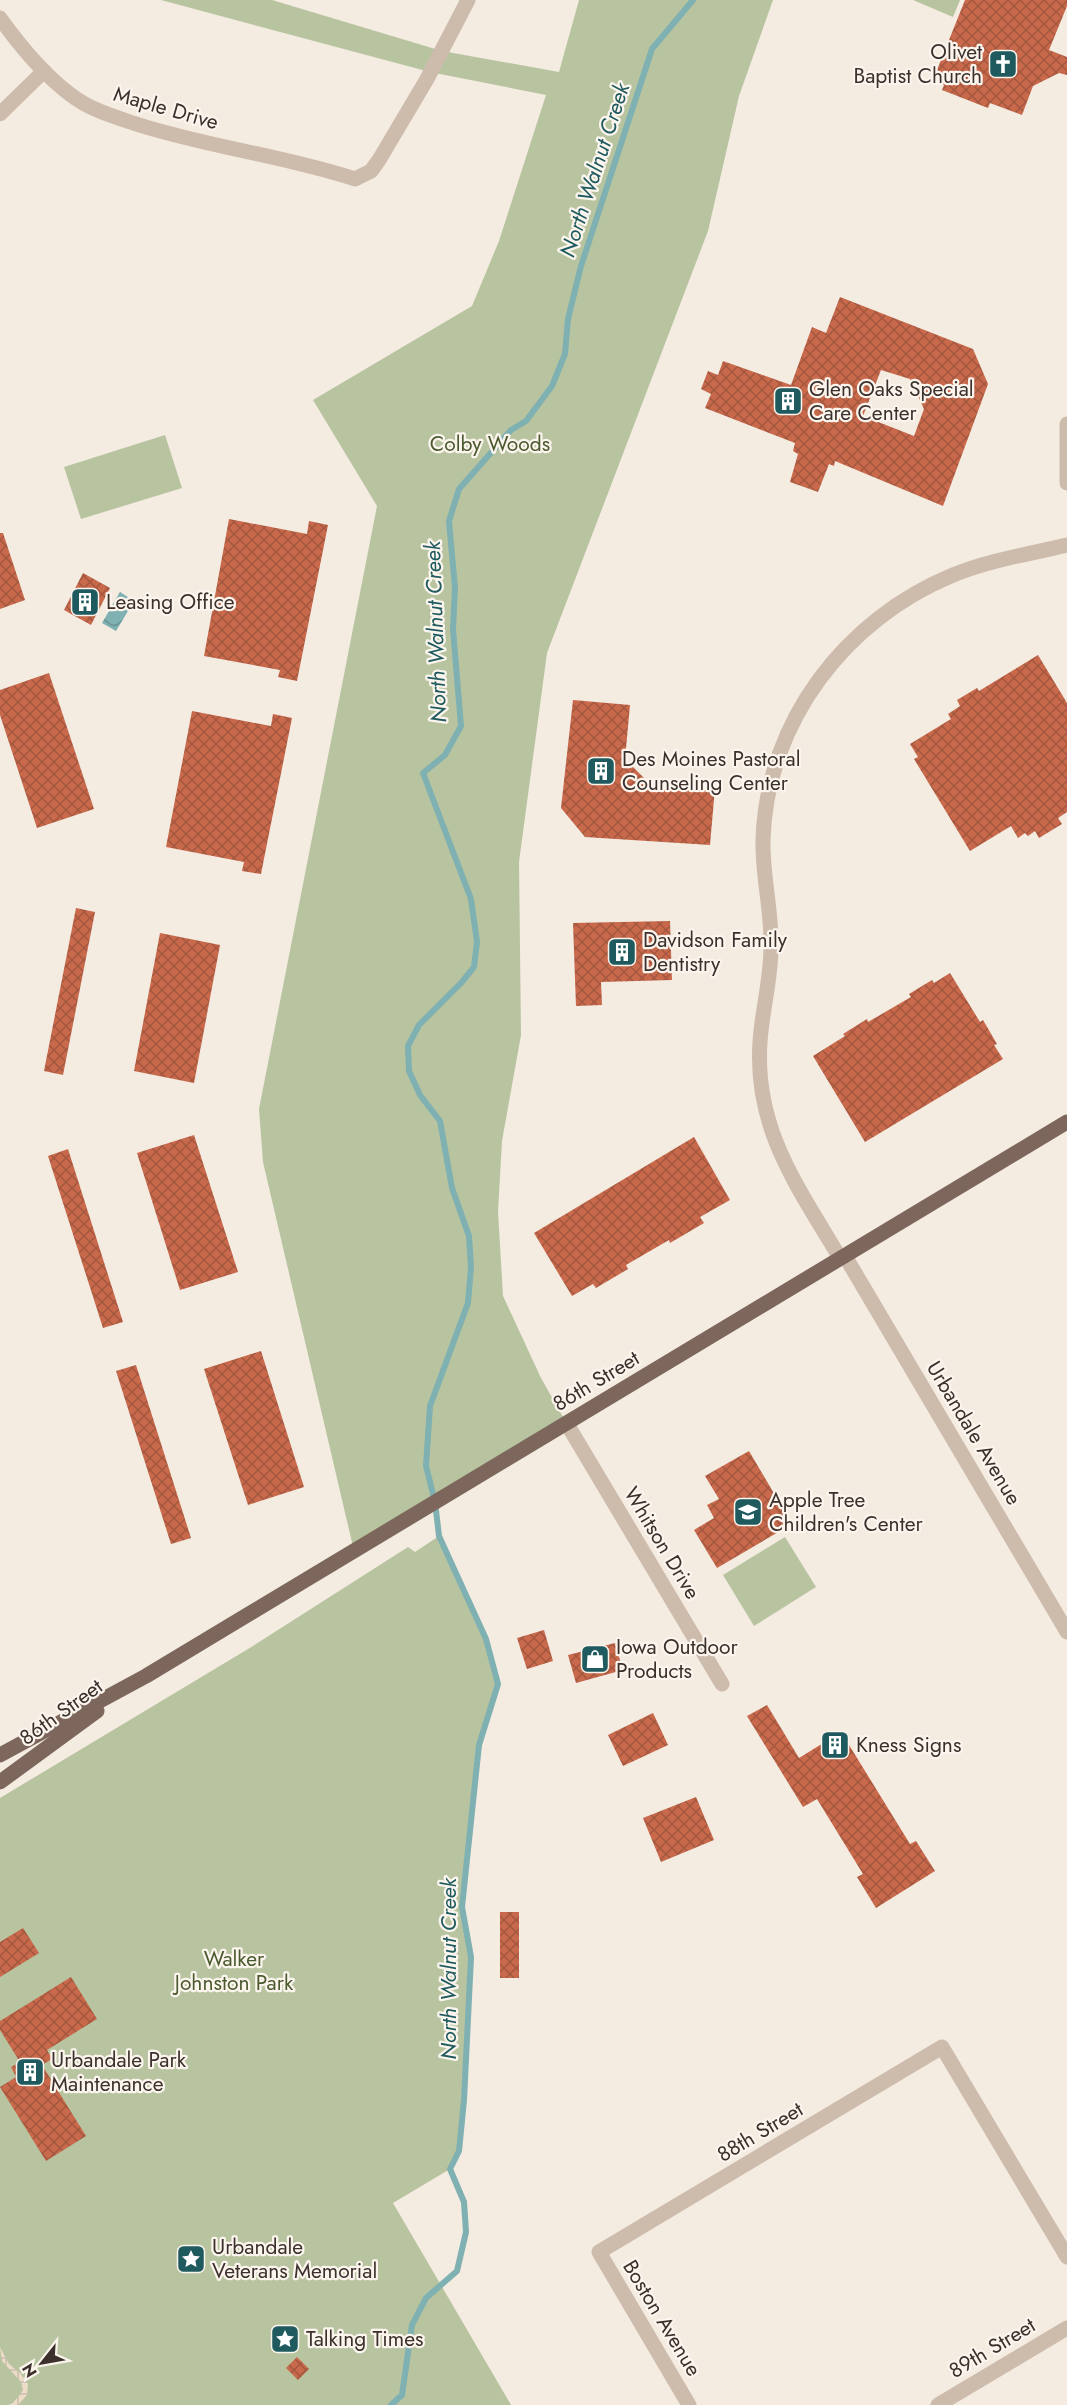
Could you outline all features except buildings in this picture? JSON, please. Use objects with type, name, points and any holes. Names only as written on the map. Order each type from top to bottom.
[{"type":"main road","name":"86th Street","points":[[0,1755],[146,1676],[1067,1122]]},
{"type":"main road","name":"86th Street","points":[[0,1782],[146,1676]]},
{"type":"street","name":"Maple Drive","points":[[0,18],[44,71],[72,96],[104,113],[168,134],[324,169],[355,179],[371,171],[379,160],[427,79],[468,0]]},
{"type":"street","points":[[0,114],[44,71]]},
{"type":"street","points":[[1067,424],[1067,483]]},
{"type":"street","name":"Urbandale Avenue","points":[[1067,545],[955,574],[921,590],[889,609],[858,634],[830,665],[807,696],[777,764],[763,838],[764,879],[771,945],[770,979],[760,1040],[759,1072],[763,1103],[772,1136],[791,1175],[843,1257],[1067,1632]]},
{"type":"street","name":"Whitson Drive","points":[[567,1424],[722,1684]]},
{"type":"street","name":"88th Street","points":[[599,2252],[942,2047],[1067,2257]]},
{"type":"street","name":"Boston Avenue","points":[[599,2252],[690,2405]]},
{"type":"street","name":"89th Street","points":[[938,2405],[1067,2328]]},
{"type":"green space","name":"Colby Woods","points":[[161,0],[272,0],[442,51],[559,72],[579,0],[773,0],[739,96],[708,231],[547,653],[519,862],[521,1035],[502,1141],[498,1211],[503,1296],[541,1378],[567,1424],[354,1551],[263,1162],[259,1109],[377,506],[313,400],[472,306],[499,241],[546,95],[430,72]]},
{"type":"green space","points":[[913,0],[960,0],[953,17]]},
{"type":"green space","points":[[165,435],[182,488],[81,519],[64,467]]},
{"type":"green space","name":"Walker Johnston Park","points":[[439,1536],[486,1639],[498,1684],[479,1745],[462,1907],[471,1957],[464,2100],[459,2151],[450,2169],[393,2203],[511,2405],[0,2405],[0,1798],[253,1646],[408,1547],[415,1552]]},
{"type":"green space","points":[[785,1537],[816,1587],[754,1626],[723,1575]]},
{"type":"shaded area","points":[[0,2347],[9,2364],[28,2384],[27,2395],[18,2405],[8,2405],[13,2403],[23,2390],[21,2382],[2,2361]]},
{"type":"water","points":[[120,592],[134,601],[116,631],[102,623]]},
{"type":"waterway","name":"North Walnut Creek","points":[[391,2405],[402,2395],[412,2325],[426,2298],[457,2271],[466,2232],[464,2202],[450,2169],[459,2151],[464,2100],[471,1957],[462,1907],[479,1745],[498,1684],[486,1639],[439,1536],[435,1502],[426,1466],[430,1406],[468,1303],[471,1267],[469,1236],[452,1188],[440,1121],[420,1095],[409,1071],[408,1046],[419,1025],[474,967],[477,942],[471,899],[423,773],[445,755],[461,726],[453,629],[455,588],[449,521],[459,489],[511,430],[526,421],[552,386],[565,354],[568,319],[581,266],[652,49],[693,0]]},
{"type":"place","name":"Olivet Baptist Church","points":[[1003,64]]},
{"type":"place","name":"Glen Oaks Special Care Center","points":[[788,401]]},
{"type":"place","name":"Leasing Office","points":[[85,602]]},
{"type":"place","name":"Des Moines Pastoral Counseling Center","points":[[601,771]]},
{"type":"place","name":"Davidson Family Dentistry","points":[[622,952]]},
{"type":"place","name":"Apple Tree Children's Center","points":[[748,1512]]},
{"type":"place","name":"Iowa Outdoor Products","points":[[595,1659]]},
{"type":"place","name":"Kness Signs","points":[[835,1745]]},
{"type":"place","name":"Urbandale Park Maintenance","points":[[30,2072]]},
{"type":"place","name":"Urbandale Veterans Memorial","points":[[191,2259]]},
{"type":"place","name":"Talking Times","points":[[285,2339]]}]
